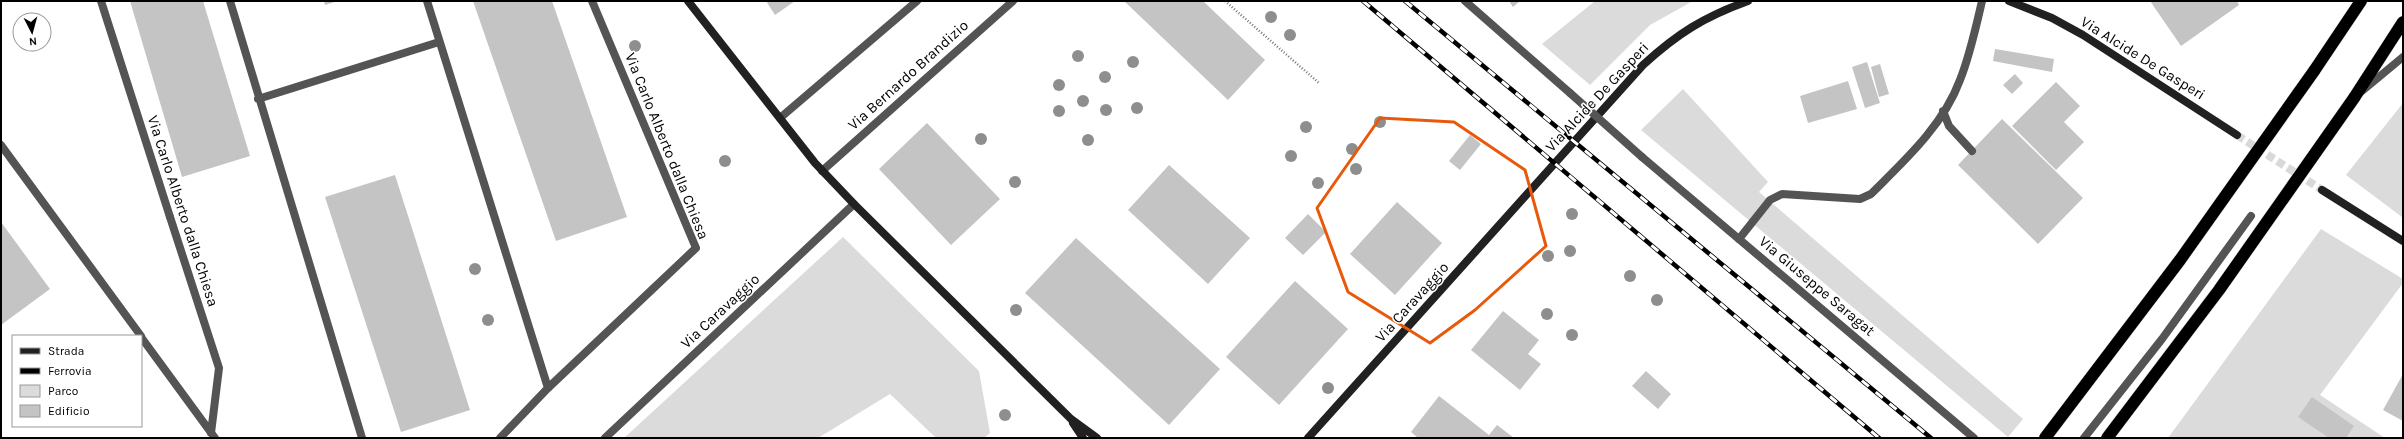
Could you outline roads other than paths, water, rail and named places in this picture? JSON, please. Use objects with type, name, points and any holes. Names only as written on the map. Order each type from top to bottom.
[{"type":"highway","points":[[2045,438],[2180,260],[2314,71],[2361,1]]},
{"type":"highway","points":[[2107,438],[2219,290],[2354,98],[2403,22]]},
{"type":"street","name":"Via Carlo Alberto dalla Chiesa","points":[[101,1],[219,368],[213,435]]},
{"type":"street","points":[[230,1],[258,99],[362,438]]},
{"type":"street","points":[[427,1],[548,388]]},
{"type":"street","name":"Via Carlo Alberto dalla Chiesa","points":[[500,438],[548,388],[696,248],[592,1]]},
{"type":"street","points":[[688,1],[822,171],[1070,419],[1097,438]]},
{"type":"street","points":[[780,118],[917,1]]},
{"type":"street","name":"Via Bernardo Brandizio","points":[[822,171],[1013,1]]},
{"type":"street","name":"Via Giuseppe Saragat","points":[[1465,1],[1642,157],[1974,438]]},
{"type":"street","name":"Via Alcide De Gasperi","points":[[1536,185],[1643,65],[1662,47],[1683,31],[1705,18],[1748,1]]},
{"type":"street","points":[[1739,239],[1770,200],[1782,194],[1860,199],[1870,194],[1922,143],[1943,112],[1960,81],[1982,1]]},
{"type":"street","name":"Via Alcide De Gasperi","points":[[2009,1],[2052,18],[2083,35],[2237,134]]},
{"type":"street","points":[[258,99],[440,42]]},
{"type":"street","points":[[2354,98],[2403,56]]},
{"type":"street","points":[[1943,112],[1949,126],[1972,151]]},
{"type":"street","name":"Via Carlo Alberto dalla Chiesa","points":[[1,145],[140,335]]},
{"type":"street","name":"Via Caravaggio","points":[[1308,438],[1536,185]]},
{"type":"street","points":[[2322,190],[2403,241]]},
{"type":"street","name":"Via Caravaggio","points":[[605,438],[854,204]]},
{"type":"street","points":[[2084,438],[2162,339],[2251,216]]},
{"type":"street","name":"Via Carlo Alberto dalla Chiesa","points":[[142,337],[213,435]]},
{"type":"street","points":[[1070,419],[1083,438]]},
{"type":"tunnel","points":[[2237,135],[2322,190]]},
{"type":"railway","points":[[1363,1],[1879,438]]},
{"type":"railway","points":[[1405,1],[1931,438]]}]
